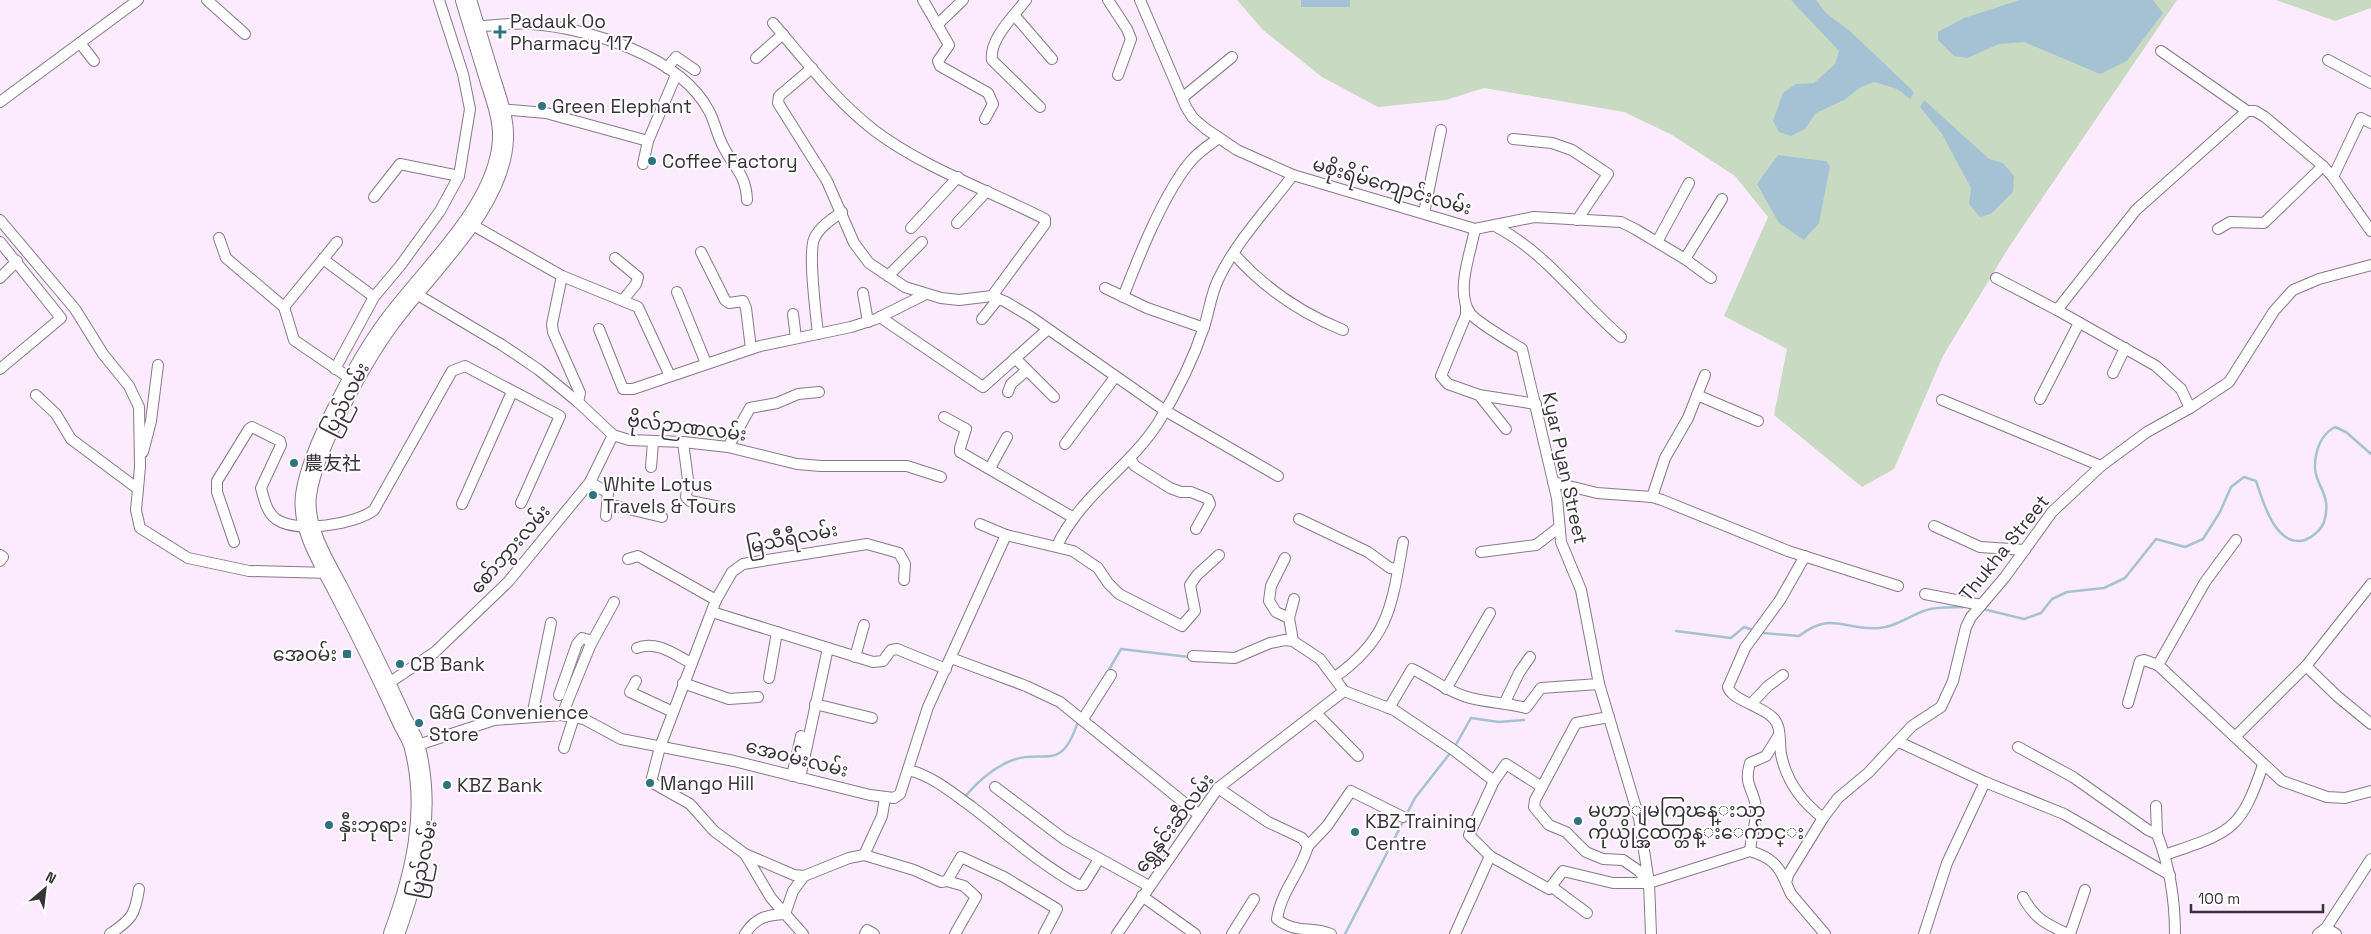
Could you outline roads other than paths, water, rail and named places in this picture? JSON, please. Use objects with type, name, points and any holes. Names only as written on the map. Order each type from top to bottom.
[{"type":"highway","name":"ပြည်လမ်း","points":[[405,934],[422,879],[432,826],[431,790],[420,745],[391,682],[376,660],[334,571],[315,544],[315,498],[318,482],[330,449],[378,356],[417,295],[472,225],[490,190],[501,160],[504,136],[504,109],[479,26],[466,0]]},
{"type":"highway","name":"ပြည်လမ်း","points":[[476,0],[479,26]]},
{"type":"highway","name":"ပြည်လမ်း","points":[[315,526],[306,504],[309,479],[321,446],[354,381],[388,324],[417,295]]},
{"type":"highway","name":"ပြည်လမ်း","points":[[394,934],[413,876],[422,826],[420,745]]},
{"type":"street","points":[[0,102],[138,0]]},
{"type":"street","points":[[207,0],[246,34]]},
{"type":"street","points":[[335,369],[374,297],[400,266],[440,211],[459,176],[470,109],[463,74],[439,0]]},
{"type":"street","points":[[923,0],[949,45],[938,61],[940,66],[988,93],[993,104],[985,119]]},
{"type":"street","points":[[937,25],[963,0]]},
{"type":"street","points":[[1026,0],[995,42],[991,52],[992,60],[1040,108]]},
{"type":"street","points":[[1108,0],[1127,29],[1131,39],[1118,75]]},
{"type":"street","name":"မစိုးရိမ်ကျောင်းလမ်း","points":[[1140,0],[1182,98],[1193,118],[1237,150],[1293,175],[1475,229],[1534,217],[1620,222],[1686,259],[1711,278]]},
{"type":"street","points":[[1015,16],[1052,59]]},
{"type":"street","points":[[773,22],[849,108],[875,130],[918,158],[1046,221],[982,320]]},
{"type":"street","points":[[479,26],[529,23],[569,28],[616,43],[660,62],[691,87],[709,110],[723,146],[746,184],[747,200]]},
{"type":"street","points":[[756,58],[783,34]]},
{"type":"street","points":[[80,43],[94,61]]},
{"type":"street","points":[[2161,51],[2247,111],[2255,111],[2271,121],[2323,166],[2333,177],[2371,231]]},
{"type":"street","points":[[1182,98],[1232,57]]},
{"type":"street","points":[[667,68],[676,58],[695,70]]},
{"type":"street","points":[[2328,60],[2371,83]]},
{"type":"street","points":[[812,68],[778,96],[778,103],[827,181],[854,243],[868,263],[904,287],[926,294],[959,300],[995,298],[1031,317],[1164,410],[1278,476]]},
{"type":"street","points":[[643,164],[648,141],[676,75]]},
{"type":"street","points":[[504,109],[546,113],[648,141]]},
{"type":"street","points":[[2057,310],[2136,210],[2247,111]]},
{"type":"street","points":[[2333,177],[2361,118],[2371,123]]},
{"type":"street","points":[[1424,213],[1441,130]]},
{"type":"street","points":[[1123,297],[1170,192],[1189,162],[1205,147],[1220,138]]},
{"type":"street","points":[[1513,139],[1552,143],[1565,148],[1608,174],[1578,220]]},
{"type":"street","points":[[374,197],[400,164],[459,176]]},
{"type":"street","points":[[2218,230],[2230,222],[2264,223],[2323,166]]},
{"type":"street","points":[[1057,546],[1074,518],[1090,498],[1130,459],[1152,432],[1190,363],[1204,328],[1217,282],[1227,262],[1293,175]]},
{"type":"street","points":[[911,228],[958,177]]},
{"type":"street","points":[[1657,242],[1689,184]]},
{"type":"street","points":[[957,223],[987,191]]},
{"type":"street","points":[[1686,259],[1722,200]]},
{"type":"street","points":[[818,334],[812,258],[814,240],[823,226],[842,212]]},
{"type":"street","points":[[0,220],[75,309],[103,354],[129,386],[138,407],[140,467],[136,510],[140,528],[188,558],[249,571],[334,571]]},
{"type":"street","points":[[472,225],[562,276],[638,307],[670,376]]},
{"type":"street","points":[[1495,226],[1527,245],[1544,260],[1621,338]]},
{"type":"street","points":[[1475,229],[1464,286],[1466,315],[1441,376],[1448,384],[1478,395],[1536,404]]},
{"type":"street","points":[[218,238],[226,258],[284,307],[294,340],[354,381]]},
{"type":"street","points":[[0,242],[61,318],[0,369]]},
{"type":"street","points":[[284,307],[337,242]]},
{"type":"street","points":[[888,276],[922,242]]},
{"type":"street","points":[[701,252],[725,300],[729,303],[743,301],[746,308],[751,349]]},
{"type":"street","points":[[1234,254],[1251,273],[1296,308],[1343,330]]},
{"type":"street","points":[[615,258],[638,277],[636,284],[623,300]]},
{"type":"street","points":[[324,259],[374,297]]},
{"type":"street","points":[[0,278],[17,261]]},
{"type":"street","name":"Thukha Street","points":[[1786,883],[1788,875],[1823,818],[1838,798],[1868,773],[1912,726],[1941,707],[1953,681],[1966,627],[1976,609],[1981,606],[2025,550],[2052,512],[2101,466],[2147,432],[2190,408],[2229,382],[2274,310],[2293,290],[2319,279],[2371,264]]},
{"type":"street","points":[[562,276],[552,324],[553,332],[580,393],[578,402]]},
{"type":"street","points":[[1996,278],[2156,366],[2181,389],[2190,408]]},
{"type":"street","points":[[1105,288],[1147,308],[1204,328]]},
{"type":"street","points":[[677,292],[706,362]]},
{"type":"street","points":[[862,293],[868,322]]},
{"type":"street","points":[[599,329],[623,389],[633,389],[706,362],[751,349],[868,322],[926,294]]},
{"type":"street","name":"ဗိုလ်ဉာဏလမ်း","points":[[417,295],[502,345],[578,402],[613,435],[629,440],[683,442],[728,447],[797,464],[821,466],[906,466],[940,477]]},
{"type":"street","name":"Kyar Pyan Street","points":[[1466,300],[1470,314],[1522,350],[1554,482],[1561,542],[1581,590],[1599,684],[1639,818],[1649,884],[1651,934]]},
{"type":"street","points":[[793,314],[796,338]]},
{"type":"street","points":[[880,317],[983,387],[1047,330]]},
{"type":"street","points":[[2040,399],[2079,323]]},
{"type":"street","points":[[2113,373],[2125,348]]},
{"type":"street","points":[[1015,358],[1054,397]]},
{"type":"street","points":[[140,467],[151,421],[158,364]]},
{"type":"street","points":[[234,542],[217,492],[217,481],[252,427],[280,440],[281,444],[261,488],[266,504],[274,518],[283,523],[315,526],[346,522],[365,517],[374,510],[452,371],[465,366],[560,416],[521,503]]},
{"type":"street","points":[[1008,392],[1011,384],[1026,371]]},
{"type":"street","points":[[1652,497],[1665,458],[1698,395],[1705,375]]},
{"type":"street","points":[[1065,444],[1115,376]]},
{"type":"street","points":[[462,504],[512,392]]},
{"type":"street","points":[[728,447],[750,408],[778,403],[798,394],[819,392]]},
{"type":"street","points":[[36,395],[56,414],[71,439],[138,488]]},
{"type":"street","points":[[1478,395],[1506,429]]},
{"type":"street","points":[[1698,395],[1758,421]]},
{"type":"street","points":[[1942,400],[2101,466]]},
{"type":"street","points":[[944,417],[966,429],[960,452],[1074,518]]},
{"type":"street","name":"စော်ဘွားလမ်း","points":[[391,682],[435,652],[496,596],[590,482],[613,435]]},
{"type":"street","points":[[990,468],[1007,437]]},
{"type":"street","points":[[651,466],[653,442]]},
{"type":"street","points":[[683,442],[688,480],[686,497],[690,501],[720,507]]},
{"type":"street","points":[[1130,459],[1135,466],[1170,488],[1181,492],[1191,492],[1208,499],[1210,504],[1196,529]]},
{"type":"street","points":[[590,482],[608,493],[606,516]]},
{"type":"street","points":[[1554,482],[1597,493],[1652,497],[1805,556],[1898,586]]},
{"type":"street","points":[[608,504],[662,517]]},
{"type":"street","points":[[1299,519],[1354,545],[1390,568],[1398,569]]},
{"type":"street","points":[[980,524],[1006,535],[1057,546],[1088,559],[1119,594],[1182,626],[1195,611],[1190,585],[1219,555]]},
{"type":"street","points":[[1934,526],[1980,547],[2025,550]]},
{"type":"street","points":[[1480,552],[1536,545],[1558,528]]},
{"type":"street","points":[[864,855],[882,816],[886,798],[894,798],[900,794],[928,707],[1006,535]]},
{"type":"street","points":[[2158,665],[2206,582],[2236,540]]},
{"type":"street","points":[[1336,677],[1364,654],[1374,642],[1390,605],[1403,542]]},
{"type":"street","name":"မြသီရီလမ်း","points":[[745,854],[714,831],[690,804],[651,782],[660,747],[683,683],[716,600],[732,572],[743,564],[850,545],[867,544],[899,553],[905,564],[904,580]]},
{"type":"street","points":[[0,554],[3,557],[0,561]]},
{"type":"street","points":[[628,559],[638,556],[716,600]]},
{"type":"street","points":[[1805,556],[1780,600],[1745,648],[1732,674],[1729,691],[1772,716],[1777,722],[1781,754],[1790,781],[1803,799],[1823,818]]},
{"type":"street","points":[[1285,558],[1271,586],[1269,601],[1276,612],[1289,618]]},
{"type":"street","points":[[2235,737],[2306,666],[2371,584]]},
{"type":"street","points":[[1926,594],[1981,606]]},
{"type":"street","points":[[1293,641],[1289,618],[1294,599]]},
{"type":"street","points":[[562,715],[592,641],[614,602]]},
{"type":"street","points":[[712,612],[873,662],[883,661],[892,650],[897,649],[946,669]]},
{"type":"street","points":[[1446,689],[1490,613]]},
{"type":"street","points":[[532,716],[551,623]]},
{"type":"street","points":[[855,657],[864,625]]},
{"type":"street","points":[[769,678],[776,632]]},
{"type":"street","points":[[559,695],[578,644],[582,638],[592,641]]},
{"type":"street","points":[[1193,656],[1236,658],[1270,643],[1285,640],[1293,641],[1320,659],[1336,677],[1344,691],[1389,708],[1452,749],[1494,781]]},
{"type":"street","points":[[637,648],[646,644],[658,646],[691,663]]},
{"type":"street","points":[[796,777],[828,648]]},
{"type":"street","points":[[1505,702],[1519,673],[1530,657]]},
{"type":"street","points":[[951,658],[1042,693],[1080,717],[1198,814]]},
{"type":"street","points":[[2128,703],[2140,661],[2144,660],[2158,665],[2263,765],[2291,786],[2327,797],[2345,798],[2371,791]]},
{"type":"street","points":[[2306,666],[2337,696],[2371,724]]},
{"type":"street","points":[[1389,708],[1412,669],[1446,689],[1482,701],[1505,702],[1528,708],[1541,688],[1599,684]]},
{"type":"street","points":[[1080,717],[1111,675]]},
{"type":"street","points":[[1751,704],[1768,686],[1783,675]]},
{"type":"street","points":[[636,681],[630,692],[673,712]]},
{"type":"street","points":[[683,683],[729,699],[758,697]]},
{"type":"street","name":"ရွှေနှင်းဆီလမ်း","points":[[1117,934],[1198,814],[1218,788],[1344,691]]},
{"type":"street","points":[[815,704],[872,718]]},
{"type":"street","points":[[1316,713],[1358,756]]},
{"type":"street","name":"အေဝမ်းလမ်း","points":[[420,745],[494,720],[562,715],[584,719],[621,739],[734,761],[886,798]]},
{"type":"street","points":[[564,748],[574,717]]},
{"type":"street","points":[[1609,717],[1576,723],[1542,787],[1534,807],[1548,824],[1566,832],[1579,847],[1592,855],[1623,860],[1639,871],[1649,884]]},
{"type":"street","points":[[1750,851],[1756,806],[1747,784],[1747,771],[1750,763],[1766,756],[1779,735]]},
{"type":"street","points":[[796,777],[801,736]]},
{"type":"street","points":[[1898,742],[1985,782],[2064,814],[2170,875]]},
{"type":"street","points":[[2018,748],[2072,777],[2148,830],[2158,834]]},
{"type":"street","points":[[1542,787],[1506,764],[1494,781],[1469,835],[1490,856],[1549,889],[1552,887],[1587,913]]},
{"type":"street","points":[[2165,855],[2219,836],[2233,826],[2244,813],[2252,797],[2263,765]]},
{"type":"street","points":[[909,770],[934,779],[1038,859],[1078,885],[1083,885],[1099,859]]},
{"type":"street","points":[[1924,934],[1947,863],[1985,782]]},
{"type":"street","points":[[996,787],[1064,839],[1149,886]]},
{"type":"street","points":[[1218,788],[1268,822],[1302,838],[1308,846]]},
{"type":"street","points":[[1331,934],[1324,931],[1308,932],[1285,927],[1277,919],[1287,887],[1306,855],[1308,846],[1327,826],[1348,792],[1351,791],[1403,817]]},
{"type":"street","points":[[2156,806],[2158,834],[2175,899],[2175,934]]},
{"type":"street","points":[[1552,887],[1563,871],[1607,882],[1649,884],[1750,851],[1760,854],[1780,868],[1791,894],[1825,934]]},
{"type":"street","points":[[745,854],[794,874],[804,876]]},
{"type":"street","points":[[745,854],[754,873],[785,914],[803,934]]},
{"type":"street","points":[[785,914],[793,891],[804,876],[849,858],[864,855],[914,870],[941,882],[947,881],[964,886],[976,897],[955,934]]},
{"type":"street","points":[[1455,934],[1490,856]]},
{"type":"street","points":[[947,881],[961,857],[1004,877],[1057,909],[1044,934]]},
{"type":"street","points":[[2336,934],[2322,931],[2371,859]]},
{"type":"street","points":[[110,934],[126,923],[136,909],[139,889]]},
{"type":"street","points":[[2023,897],[2032,913],[2046,924],[2069,934],[2085,890]]},
{"type":"street","points":[[1142,896],[1195,934]]},
{"type":"street","points":[[1232,934],[1254,899]]},
{"type":"street","points":[[745,934],[755,921],[762,917],[785,914]]},
{"type":"street","points":[[865,934],[867,930],[874,934]]},
{"type":"water","points":[[1301,0],[1350,0],[1350,7],[1301,7]]},
{"type":"water","points":[[1791,0],[1816,0],[1826,13],[1850,31],[1914,92],[1910,99],[1897,89],[1874,82],[1861,87],[1844,100],[1816,113],[1805,129],[1791,136],[1779,132],[1773,121],[1783,93],[1796,84],[1814,83],[1835,64],[1839,51]]},
{"type":"water","points":[[2020,0],[2153,0],[2163,13],[2127,61],[2100,74],[2024,42],[1999,44],[1967,58],[1954,56],[1938,40],[1938,32],[1964,18]]},
{"type":"water","points":[[1924,100],[1989,159],[2003,163],[2014,176],[2013,192],[1991,214],[1980,217],[1969,204],[1971,188],[1942,134],[1920,107]]},
{"type":"water","points":[[1778,155],[1826,161],[1830,166],[1819,223],[1804,240],[1779,223],[1757,184]]},
{"type":"waterway","points":[[1983,609],[2024,619],[2041,613],[2052,599],[2067,592],[2104,588],[2125,578],[2156,539],[2185,547],[2203,539],[2220,512],[2231,487],[2244,477],[2256,481],[2267,511],[2278,530],[2286,537],[2295,541],[2305,540],[2321,528],[2326,512],[2325,497],[2315,473],[2316,455],[2326,434],[2335,427],[2346,432],[2371,454]]},
{"type":"waterway","points":[[1763,633],[1799,636],[1810,628],[1830,623],[1879,628],[1892,625],[1930,609],[1965,607]]},
{"type":"waterway","points":[[1676,631],[1731,638],[1744,627],[1753,630]]},
{"type":"waterway","points":[[1107,673],[1121,649],[1189,657]]},
{"type":"waterway","points":[[1454,748],[1471,718],[1499,722],[1524,720]]},
{"type":"waterway","points":[[963,799],[984,778],[1008,762],[1020,758],[1058,754],[1072,738],[1078,721]]},
{"type":"waterway","points":[[1406,815],[1415,798],[1451,752]]},
{"type":"waterway","points":[[1345,934],[1404,820]]},
{"type":"place","name":"Padauk Oo Pharmacy 117","points":[[500,32]]},
{"type":"place","name":"Green Elephant","points":[[542,106]]},
{"type":"place","name":"Coffee Factory","points":[[652,161]]},
{"type":"place","name":"農友社","points":[[294,463]]},
{"type":"place","name":"White Lotus Travels & Tours","points":[[593,495]]},
{"type":"place","name":"အေဝမ်း","points":[[347,654]]},
{"type":"place","name":"CB Bank","points":[[400,664]]},
{"type":"place","name":"G&G Convenience Store","points":[[419,723]]},
{"type":"place","name":"Mango Hill","points":[[650,783]]},
{"type":"place","name":"KBZ Bank","points":[[447,785]]},
{"type":"place","name":"မဟာျမကြၽန္းသာ ကိုယ္ပိုင္အထက္တန္းေက်ာင္း","points":[[1578,821]]},
{"type":"place","name":"နှီးဘုရား","points":[[329,825]]},
{"type":"place","name":"KBZ Training Centre","points":[[1355,832]]}]
